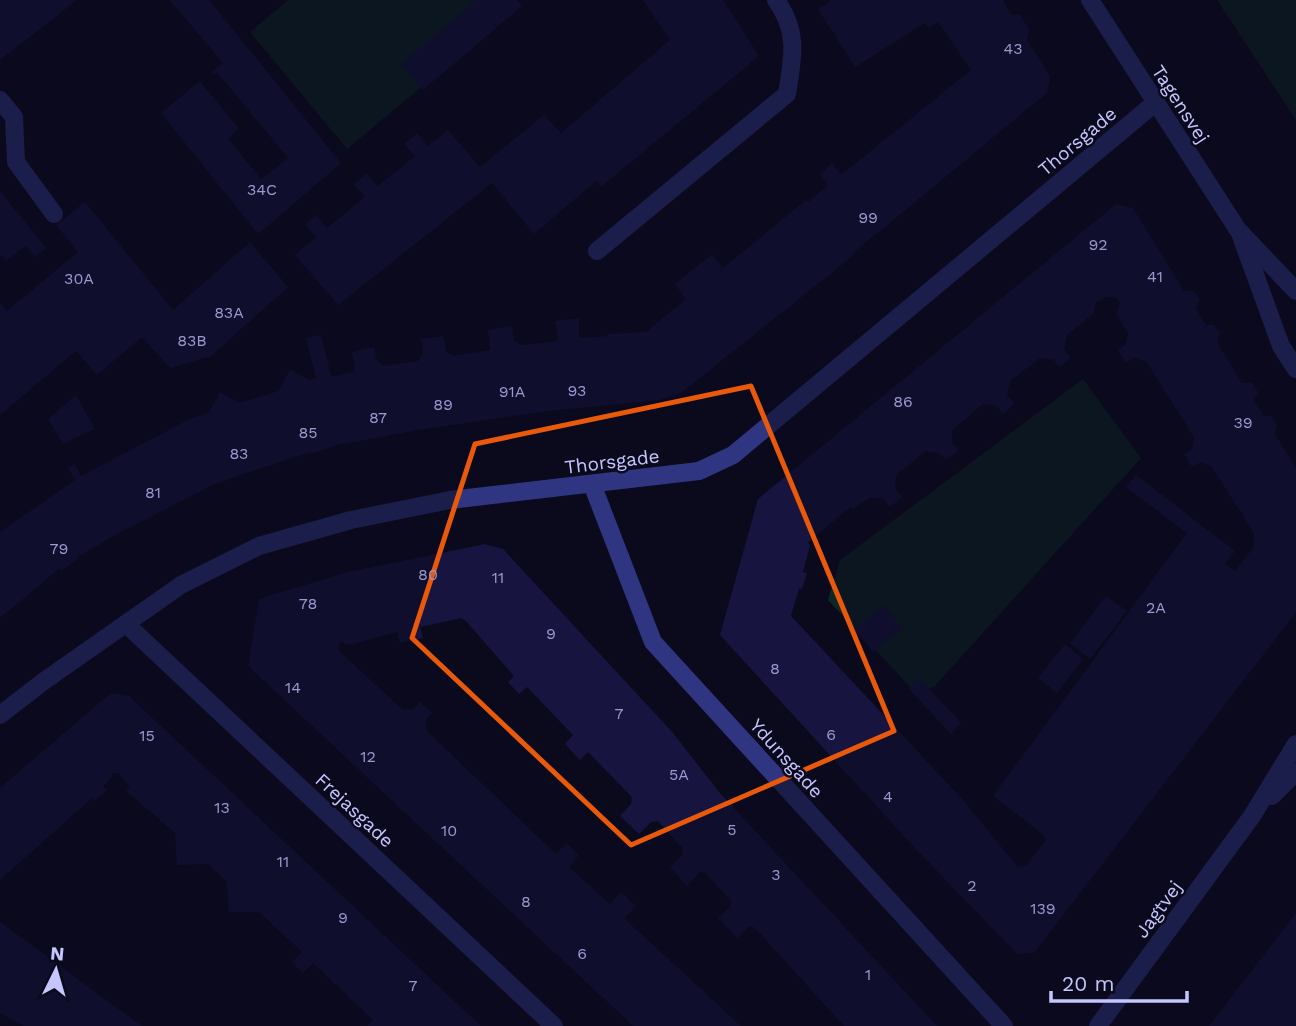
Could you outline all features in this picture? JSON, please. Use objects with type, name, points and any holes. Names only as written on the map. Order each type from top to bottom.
[{"type":"street","points":[[597,251],[787,94],[795,51],[787,16],[776,0]]},
{"type":"street","name":"Tagensvej","points":[[1090,0],[1238,230],[1296,291]]},
{"type":"street","points":[[0,100],[14,117],[16,162],[54,214]]},
{"type":"street","name":"Thorsgade","points":[[0,715],[181,585],[259,546],[351,520],[450,500],[699,471],[733,455],[1155,103]]},
{"type":"street","name":"Tagensvej","points":[[1238,230],[1281,346],[1296,369]]},
{"type":"street","name":"Ydunsgade","points":[[593,484],[653,642],[1004,1026]]},
{"type":"street","name":"Frejasgade","points":[[126,624],[554,1026]]},
{"type":"street","name":"Jagtvej","points":[[1098,1026],[1252,816],[1296,744]]},
{"type":"street","name":"Jagtvej","points":[[1252,816],[1296,772]]},
{"type":"highlighted area","points":[[751,386],[894,731],[631,845],[412,638],[475,444]]},
{"type":"green space","points":[[288,0],[507,0],[515,9],[347,149],[250,32]]},
{"type":"green space","points":[[1217,0],[1296,0],[1296,120]]},
{"type":"green space","points":[[1083,379],[1141,458],[934,687],[915,692],[828,600],[840,560]]},
{"type":"building","points":[[0,0],[77,0],[0,60]]},
{"type":"building","points":[[170,0],[209,0],[341,163],[258,234],[161,113],[200,81],[239,129],[228,138],[261,179],[288,158],[217,72],[214,74],[212,71],[223,63]]},
{"type":"building","points":[[477,0],[517,0],[522,6],[423,90],[401,65]]},
{"type":"building","points":[[643,0],[723,0],[759,56],[601,187],[596,181],[534,234],[492,183],[338,305],[295,255],[316,237],[305,224],[316,215],[327,228],[365,197],[354,184],[367,174],[378,186],[415,156],[404,144],[417,133],[428,146],[448,130],[480,167],[544,115],[561,133],[670,40]]},
{"type":"building","points":[[829,0],[1003,0],[1011,15],[1020,15],[1029,30],[1027,40],[1050,76],[1047,93],[852,254],[853,256],[681,393],[660,400],[548,411],[418,430],[332,446],[256,470],[215,484],[115,535],[76,558],[78,559],[61,571],[60,568],[0,618],[0,532],[75,480],[68,468],[75,464],[81,476],[188,420],[209,412],[220,392],[239,403],[279,391],[290,369],[309,380],[316,378],[306,338],[321,335],[331,375],[334,376],[353,372],[355,368],[352,352],[374,347],[377,361],[384,366],[418,361],[423,353],[421,339],[443,336],[446,351],[453,356],[490,350],[488,330],[512,326],[514,341],[521,345],[552,342],[558,339],[555,321],[579,318],[579,337],[646,332],[686,299],[675,284],[712,254],[723,268],[828,185],[820,174],[832,163],[841,175],[971,70],[938,22],[928,28],[925,23],[855,67],[818,9],[830,2]]},
{"type":"building","points":[[0,191],[46,248],[35,257],[26,246],[6,261],[0,254]]},
{"type":"building","points":[[85,202],[173,310],[250,242],[288,287],[211,356],[170,368],[142,337],[97,375],[76,351],[0,415],[0,305],[7,311],[78,252],[56,225]]},
{"type":"building","points":[[1116,204],[1133,208],[1184,291],[1194,291],[1200,299],[1196,308],[1206,325],[1214,325],[1220,333],[1217,342],[1242,383],[1252,383],[1258,392],[1254,400],[1264,416],[1271,416],[1277,425],[1275,434],[1296,468],[1296,612],[1034,953],[1017,954],[914,847],[720,635],[758,499]],"holes":[[[1107,297],[1115,297],[1120,303],[1116,314],[1128,333],[1126,344],[1118,350],[1126,363],[1135,357],[1147,363],[1194,437],[1192,449],[1184,454],[1192,467],[1201,462],[1212,467],[1254,533],[1253,548],[1235,571],[1225,564],[1235,551],[1136,475],[1126,487],[1187,533],[993,796],[1041,833],[1046,840],[1026,866],[1018,867],[963,800],[791,616],[799,588],[802,589],[807,573],[803,572],[810,545],[808,542],[851,507],[853,510],[870,497],[883,498],[890,507],[902,497],[895,488],[897,474],[926,451],[939,453],[946,460],[959,450],[952,443],[952,430],[983,404],[997,406],[1003,414],[1015,403],[1007,395],[1010,381],[1040,358],[1054,360],[1059,368],[1071,358],[1064,349],[1067,335],[1094,313],[1096,303]]]},
{"type":"building","points":[[76,395],[95,429],[63,444],[48,419]]},
{"type":"building","points":[[485,544],[503,549],[673,733],[719,792],[937,1026],[844,1026],[754,927],[748,927],[737,938],[718,918],[731,906],[731,901],[705,873],[700,872],[687,886],[670,867],[683,855],[683,849],[658,821],[651,822],[639,834],[620,816],[631,804],[632,797],[588,752],[580,760],[565,744],[573,735],[527,687],[519,694],[508,682],[514,676],[461,618],[420,627],[423,638],[400,643],[397,632],[349,645],[340,642],[338,650],[403,710],[413,709],[420,702],[432,713],[426,720],[426,730],[556,854],[566,843],[579,855],[569,867],[610,904],[621,892],[636,906],[624,918],[741,1026],[633,1026],[248,666],[259,599],[348,572]]},
{"type":"building","points":[[1106,596],[1127,611],[1090,659],[1070,643]]},
{"type":"building","points":[[884,605],[902,628],[873,652],[854,629]]},
{"type":"building","points":[[1065,644],[1083,659],[1057,693],[1038,678]]},
{"type":"building","points":[[919,678],[961,723],[951,734],[908,688]]},
{"type":"building","points":[[111,693],[129,696],[481,1026],[367,1026],[373,1020],[313,963],[303,973],[292,962],[302,952],[259,912],[229,912],[226,881],[208,864],[177,865],[175,833],[126,791],[130,787],[120,773],[111,774],[112,778],[103,786],[107,790],[94,801],[92,798],[0,880],[0,788]]},
{"type":"building","points":[[1296,913],[1296,1026],[1209,1026]]},
{"type":"building","points":[[0,922],[142,1026],[24,1026],[0,1013]]}]
